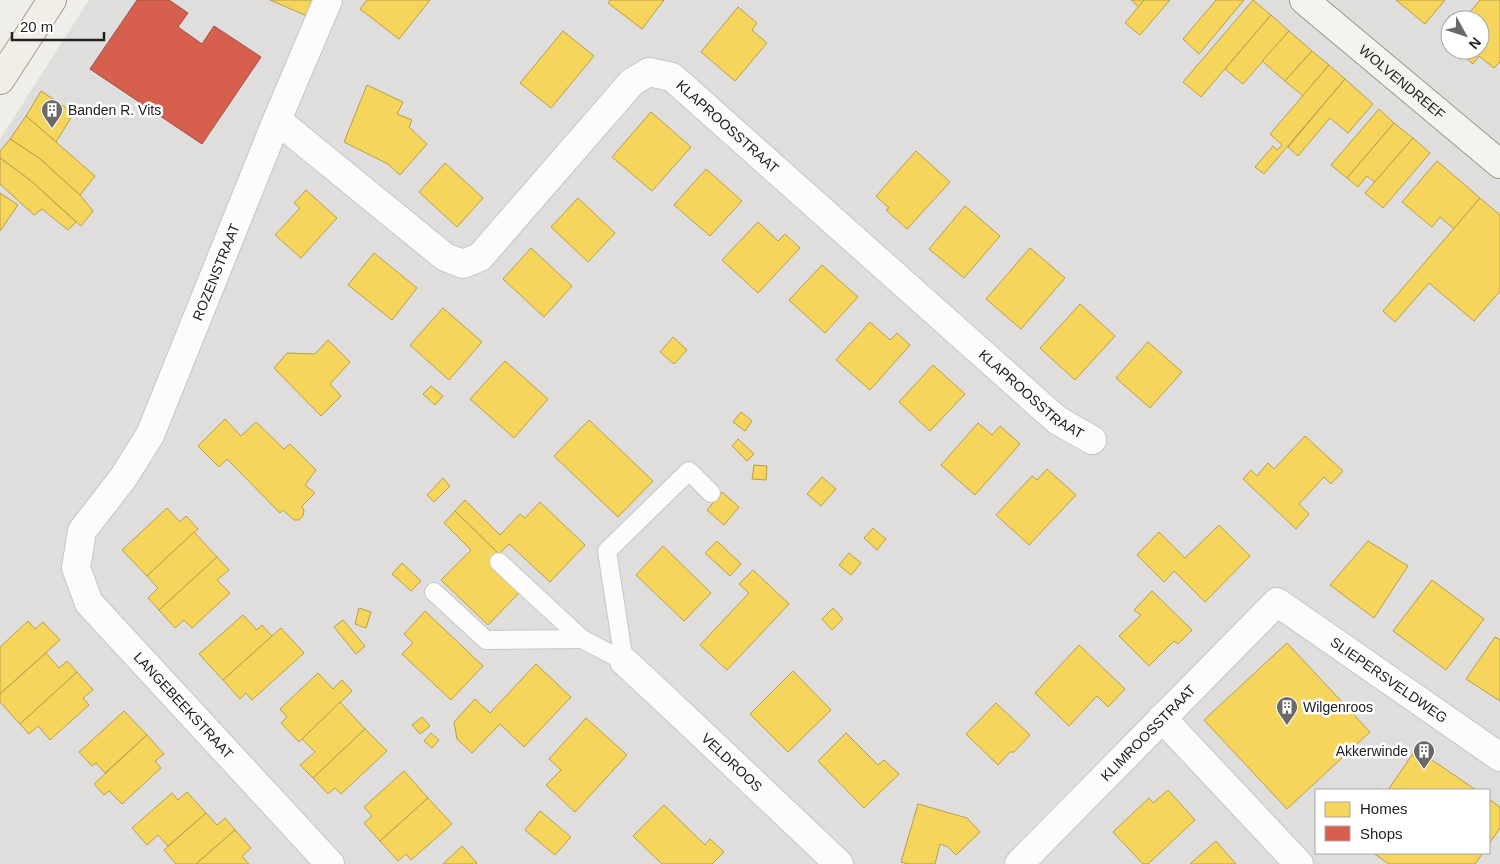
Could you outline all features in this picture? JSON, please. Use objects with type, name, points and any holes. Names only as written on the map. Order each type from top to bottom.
[{"type":"main road","points":[[0,80],[52,0]]},
{"type":"street","name":"ROZENSTRAAT","points":[[82,531],[123,478],[150,435],[328,0]]},
{"type":"street","name":"WOLVENDREEF","points":[[1304,0],[1500,164]]},
{"type":"street","name":"KLAPROOSSTRAAT","points":[[278,120],[445,257],[463,264],[480,257],[632,82],[649,72],[672,77],[1057,420],[1092,440]]},
{"type":"street","name":"LANGEBEEKSTRAAT","points":[[82,531],[76,568],[88,603],[330,864]]},
{"type":"street","name":"KLIMROOSSTRAAT","points":[[1018,864],[1277,602]]},
{"type":"street","name":"SLIEPERSVELDWEG","points":[[1277,602],[1500,757]]},
{"type":"street","name":"VELDROOS","points":[[624,661],[839,864]]},
{"type":"street","points":[[1162,718],[1299,864]]},
{"type":"lane","points":[[624,661],[607,551],[689,470],[711,493]]},
{"type":"lane","points":[[499,562],[582,639],[624,661]]},
{"type":"lane","points":[[434,592],[486,640],[582,639]]},
{"type":"shaded area","points":[[89,0],[1500,0],[1500,864],[0,864],[0,139]]},
{"type":"building: Homes","points":[[270,0],[314,0],[307,16]]},
{"type":"building: Homes","points":[[367,0],[430,0],[399,39],[360,9]]},
{"type":"building: Homes","points":[[610,0],[664,0],[642,29],[608,3]]},
{"type":"building: Homes","points":[[1131,0],[1144,0],[1139,7]]},
{"type":"building: Homes","points":[[1144,0],[1170,0],[1140,35],[1125,23]]},
{"type":"building: Homes","points":[[1216,0],[1244,0],[1199,54],[1183,39]]},
{"type":"building: Homes","points":[[1253,0],[1271,15],[1201,97],[1183,82]]},
{"type":"building: Homes","points":[[1396,0],[1445,0],[1425,24]]},
{"type":"building: Homes","points":[[1480,0],[1500,0],[1500,62],[1494,68],[1484,60],[1490,60],[1490,10],[1472,10]]},
{"type":"building: Homes","points":[[738,7],[757,23],[752,30],[767,43],[735,81],[701,52]]},
{"type":"building: Homes","points":[[1271,15],[1289,31],[1243,84],[1225,69]]},
{"type":"building: Homes","points":[[563,31],[594,56],[551,108],[520,83]]},
{"type":"building: Homes","points":[[1289,31],[1312,51],[1285,81],[1262,61]]},
{"type":"building: Homes","points":[[1312,51],[1329,65],[1303,96],[1285,81]]},
{"type":"building: Homes","points":[[1329,65],[1345,79],[1264,174],[1255,167],[1273,146],[1277,150],[1282,145],[1270,134]]},
{"type":"building: Homes","points":[[1345,79],[1373,104],[1348,133],[1330,118],[1298,156],[1288,147]]},
{"type":"building: Homes","points":[[367,85],[403,102],[397,114],[412,120],[409,127],[427,144],[400,175],[388,164],[344,142]]},
{"type":"building: Homes","name":"Banden R. Vits","points":[[41,91],[74,113],[56,142],[26,116]]},
{"type":"building: Homes","points":[[1379,109],[1394,123],[1347,178],[1331,165]]},
{"type":"building: Homes","points":[[651,112],[691,147],[652,191],[612,157]]},
{"type":"building: Homes","points":[[26,116],[95,176],[80,195],[39,158],[10,139]]},
{"type":"building: Homes","points":[[1394,123],[1413,138],[1375,182],[1367,176],[1358,187],[1347,178]]},
{"type":"building: Homes","points":[[1413,138],[1430,153],[1383,208],[1365,193]]},
{"type":"building: Homes","points":[[10,139],[39,158],[80,195],[93,211],[81,226],[30,180],[0,158],[0,151]]},
{"type":"building: Homes","points":[[916,151],[950,182],[907,229],[886,210],[889,208],[876,196]]},
{"type":"building: Homes","points":[[0,158],[30,180],[76,222],[68,230],[42,209],[34,215],[0,184]]},
{"type":"building: Homes","points":[[1437,161],[1480,198],[1454,229],[1440,217],[1432,227],[1402,202]]},
{"type":"building: Homes","points":[[445,163],[483,198],[457,227],[419,192]]},
{"type":"building: Homes","points":[[706,169],[742,201],[710,236],[674,205]]},
{"type":"building: Homes","points":[[306,190],[337,218],[301,258],[275,235],[300,208],[294,203]]},
{"type":"building: Homes","points":[[0,193],[18,205],[0,231]]},
{"type":"building: Homes","points":[[578,198],[615,233],[588,262],[551,227]]},
{"type":"building: Homes","points":[[1480,198],[1500,215],[1500,291],[1474,321],[1429,283],[1395,322],[1383,311]]},
{"type":"building: Homes","points":[[965,206],[1000,236],[964,278],[929,249]]},
{"type":"building: Homes","points":[[758,222],[778,241],[785,234],[800,248],[758,293],[722,260]]},
{"type":"building: Homes","points":[[531,248],[572,286],[544,317],[503,279]]},
{"type":"building: Homes","points":[[1030,248],[1065,278],[1021,329],[986,299]]},
{"type":"building: Homes","points":[[374,253],[417,288],[392,320],[348,285]]},
{"type":"building: Homes","points":[[822,265],[858,297],[825,333],[789,300]]},
{"type":"building: Homes","points":[[1080,304],[1115,336],[1075,380],[1040,348]]},
{"type":"building: Homes","points":[[443,308],[482,342],[449,380],[410,345]]},
{"type":"building: Homes","points":[[870,322],[890,340],[897,333],[910,345],[870,390],[836,360]]},
{"type":"building: Homes","points":[[673,337],[687,350],[674,364],[660,352]]},
{"type":"building: Homes","points":[[328,340],[350,362],[330,384],[341,396],[321,416],[274,368],[287,353],[315,354]]},
{"type":"building: Homes","points":[[1148,342],[1182,372],[1150,408],[1116,378]]},
{"type":"building: Homes","points":[[505,361],[548,399],[514,438],[470,399]]},
{"type":"building: Homes","points":[[933,365],[965,394],[930,431],[899,402]]},
{"type":"building: Homes","points":[[431,386],[443,396],[435,405],[423,394]]},
{"type":"building: Homes","points":[[741,412],[752,421],[745,431],[733,422]]},
{"type":"building: Homes","points":[[225,419],[241,436],[256,422],[284,449],[290,444],[316,470],[305,485],[315,493],[302,506],[303,516],[299,520],[294,520],[283,510],[280,513],[227,459],[219,467],[198,446]]},
{"type":"building: Homes","points":[[589,420],[653,481],[618,517],[554,456]]},
{"type":"building: Homes","points":[[978,423],[992,435],[1000,426],[1020,444],[975,495],[941,465]]},
{"type":"building: Homes","points":[[1305,436],[1343,471],[1331,484],[1324,477],[1299,504],[1309,514],[1296,529],[1243,479],[1251,470],[1257,476],[1268,463],[1274,469]]},
{"type":"building: Homes","points":[[738,439],[754,454],[747,461],[732,446]]},
{"type":"building: Homes","points":[[754,465],[767,466],[766,480],[752,479]]},
{"type":"building: Homes","points":[[1047,469],[1076,495],[1029,545],[996,515],[1032,476],[1037,480]]},
{"type":"building: Homes","points":[[822,477],[836,489],[821,506],[807,494]]},
{"type":"building: Homes","points":[[443,478],[450,486],[434,502],[427,495]]},
{"type":"building: Homes","points":[[722,492],[739,507],[724,525],[707,510]]},
{"type":"building: Homes","points":[[465,500],[500,535],[520,514],[525,518],[540,502],[585,545],[550,582],[509,544],[499,554],[455,511]]},
{"type":"building: Homes","points":[[167,508],[180,522],[186,516],[198,529],[147,576],[122,550]]},
{"type":"building: Homes","points":[[455,511],[499,554],[490,565],[519,593],[488,625],[441,580],[471,550],[444,523]]},
{"type":"building: Homes","points":[[1219,525],[1250,556],[1205,602],[1174,571],[1164,582],[1137,555],[1159,532],[1185,558]]},
{"type":"building: Homes","points":[[873,528],[886,539],[877,550],[864,538]]},
{"type":"building: Homes","points":[[194,532],[217,557],[159,610],[148,598],[158,588],[147,576]]},
{"type":"building: Homes","points":[[717,541],[741,564],[730,576],[705,553]]},
{"type":"building: Homes","points":[[1368,541],[1408,566],[1374,618],[1330,585]]},
{"type":"building: Homes","points":[[663,546],[711,593],[684,621],[636,575]]},
{"type":"building: Homes","points":[[849,553],[861,563],[851,575],[839,565]]},
{"type":"building: Homes","points":[[217,557],[229,570],[217,580],[230,593],[192,628],[184,620],[175,628],[159,610]]},
{"type":"building: Homes","points":[[402,563],[421,581],[411,591],[392,574]]},
{"type":"building: Homes","points":[[753,570],[789,604],[727,670],[700,645],[749,593],[739,584]]},
{"type":"building: Homes","points":[[1432,580],[1484,619],[1446,670],[1393,631]]},
{"type":"building: Homes","points":[[1152,591],[1192,630],[1178,644],[1174,641],[1149,666],[1119,636],[1141,615],[1134,610]]},
{"type":"building: Homes","points":[[359,608],[371,612],[366,628],[355,624]]},
{"type":"building: Homes","points":[[833,608],[843,619],[832,630],[822,619]]},
{"type":"building: Homes","points":[[425,611],[483,666],[451,700],[402,654],[413,643],[404,634]]},
{"type":"building: Homes","points":[[243,615],[257,630],[262,625],[272,636],[223,680],[199,654]]},
{"type":"building: Homes","points":[[343,620],[365,646],[356,654],[334,627]]},
{"type":"building: Homes","points":[[28,621],[35,629],[43,622],[60,640],[0,694],[0,647]]},
{"type":"building: Homes","points":[[281,628],[304,653],[252,700],[246,693],[240,699],[223,680]]},
{"type":"building: Homes","points":[[1495,637],[1500,640],[1500,701],[1466,679]]},
{"type":"building: Homes","name":"Wilgenroos","points":[[1287,643],[1370,732],[1287,809],[1204,720]]},
{"type":"building: Homes","points":[[1079,645],[1125,689],[1108,707],[1097,696],[1069,726],[1035,693]]},
{"type":"building: Homes","points":[[46,653],[59,668],[67,661],[77,672],[20,724],[0,702],[0,694]]},
{"type":"building: Homes","points":[[536,664],[571,697],[524,747],[500,724],[472,753],[457,739],[454,722],[475,699],[490,713]]},
{"type":"building: Homes","points":[[793,671],[831,710],[788,752],[750,714]]},
{"type":"building: Homes","points":[[77,672],[93,690],[83,698],[89,705],[50,740],[38,726],[29,734],[20,724]]},
{"type":"building: Homes","points":[[318,673],[333,689],[342,680],[352,691],[299,742],[281,723],[287,717],[280,709]]},
{"type":"building: Homes","points":[[340,702],[365,729],[313,778],[300,765],[315,752],[302,739]]},
{"type":"building: Homes","points":[[996,703],[1030,735],[998,765],[966,734]]},
{"type":"building: Homes","points":[[124,711],[147,735],[105,773],[96,763],[92,766],[79,752]]},
{"type":"building: Homes","points":[[422,717],[430,726],[420,734],[412,725]]},
{"type":"building: Homes","points":[[586,718],[627,755],[575,812],[546,785],[561,770],[549,759]]},
{"type":"building: Homes","points":[[365,729],[387,751],[341,794],[335,788],[328,794],[313,778]]},
{"type":"building: Homes","points":[[431,733],[439,740],[432,748],[424,741]]},
{"type":"building: Homes","points":[[846,733],[878,765],[884,760],[899,774],[864,808],[818,761]]},
{"type":"building: Homes","points":[[147,735],[164,754],[155,761],[161,768],[122,804],[109,791],[104,795],[94,784]]},
{"type":"building: Homes","name":"Akkerwinde","points":[[1416,749],[1475,789],[1389,789]]},
{"type":"building: Homes","points":[[404,771],[428,798],[380,841],[364,823],[372,816],[364,807]]},
{"type":"building: Homes","points":[[1168,790],[1195,820],[1148,864],[1143,864],[1113,832],[1149,798],[1153,803]]},
{"type":"building: Homes","points":[[187,792],[206,813],[168,846],[158,835],[147,845],[132,828],[172,793],[178,800]]},
{"type":"building: Homes","points":[[428,798],[452,824],[411,860],[406,854],[398,861],[380,841]]},
{"type":"building: Homes","points":[[1490,800],[1500,807],[1500,828],[1490,843]]},
{"type":"building: Homes","points":[[918,804],[967,818],[980,832],[956,855],[948,847],[940,844],[935,864],[909,864],[901,862]]},
{"type":"building: Homes","points":[[664,805],[705,845],[710,839],[724,852],[712,864],[662,864],[633,836]]},
{"type":"building: Homes","points":[[540,811],[571,837],[555,855],[525,830]]},
{"type":"building: Homes","points":[[206,813],[217,825],[225,818],[235,830],[196,864],[176,864],[164,850]]},
{"type":"building: Homes","points":[[235,830],[251,848],[242,856],[249,864],[196,864]]},
{"type":"building: Homes","points":[[1216,841],[1236,864],[1190,864]]},
{"type":"building: Homes","points":[[462,846],[476,864],[443,864]]},
{"type":"building: Homes","points":[[1374,854],[1482,854],[1475,864],[1389,864]]},
{"type":"building: Shops","points":[[137,0],[169,0],[188,13],[178,27],[202,44],[214,26],[261,57],[202,144],[90,69]]},
{"type":"place","name":"Banden R. Vits","points":[[52,129]]},
{"type":"place","name":"Wilgenroos","points":[[1287,726]]},
{"type":"place","name":"Akkerwinde","points":[[1424,770]]}]
